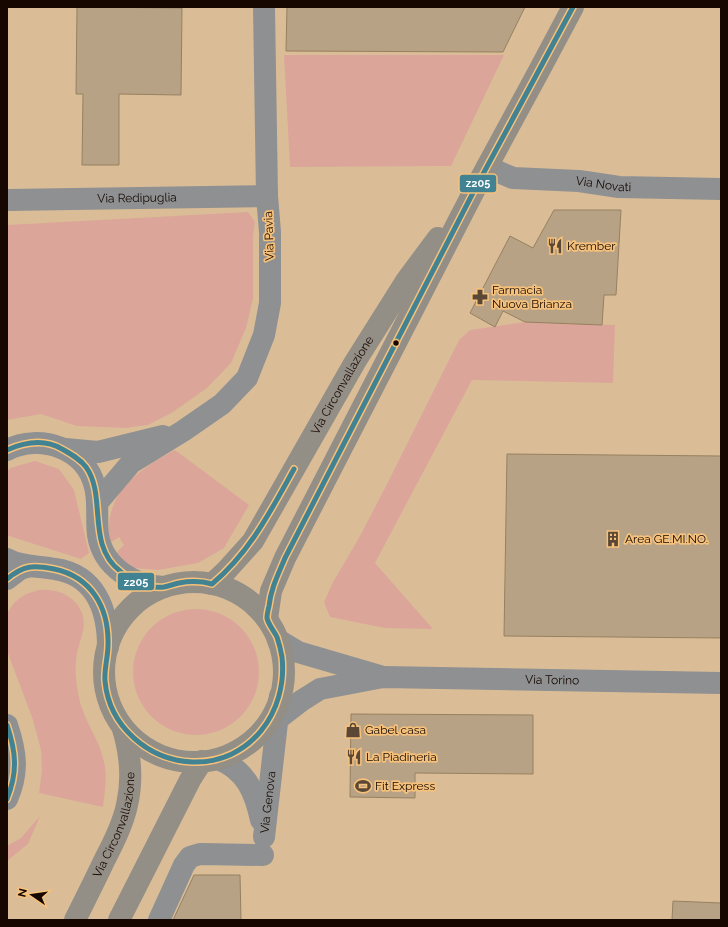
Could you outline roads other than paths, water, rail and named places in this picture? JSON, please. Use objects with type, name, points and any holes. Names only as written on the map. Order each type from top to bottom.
[{"type":"main road","name":"Via Circonvallazione","points":[[267,619],[271,592],[284,558],[476,187],[573,7]]},
{"type":"main road","name":"Via Circonvallazione","points":[[212,584],[253,541],[358,356],[406,281],[476,187]]},
{"type":"main road","points":[[189,582],[212,584],[240,594],[254,605],[267,619],[278,640],[284,666],[283,683],[280,696],[269,725],[242,748],[210,760],[186,762],[154,753],[137,742],[122,725],[112,708],[105,686],[104,670],[108,647],[115,628],[129,610],[147,595],[164,587],[189,582]]},
{"type":"main road","name":"Via Circonvallazione","points":[[75,920],[115,839],[127,806],[130,787],[130,768],[126,737],[122,725]]},
{"type":"main road","points":[[118,920],[190,780],[210,760]]},
{"type":"street","name":"Via Pavia","points":[[97,503],[132,463],[222,404],[247,378],[264,335],[270,303],[270,232],[267,196],[264,7]]},
{"type":"street","name":"Via Novati","points":[[487,167],[513,178],[579,181],[619,187],[721,189]]},
{"type":"street","name":"Via Redipuglia","points":[[7,200],[267,196]]},
{"type":"street","name":"Via Pavia","points":[[7,450],[34,443],[54,445],[65,449],[98,452],[183,431]]},
{"type":"street","points":[[65,449],[76,457],[89,472],[95,488],[98,537],[101,546],[111,562],[117,570],[136,581],[152,586],[164,587]]},
{"type":"street","points":[[7,559],[15,563],[66,571],[88,584],[97,595],[103,607],[107,627],[108,647]]},
{"type":"street","points":[[7,579],[20,569],[31,566]]},
{"type":"street","name":"Via Torino","points":[[278,640],[298,652],[383,677]]},
{"type":"street","name":"Via Torino","points":[[269,725],[320,689],[383,677],[721,683]]},
{"type":"street","points":[[7,725],[15,750],[16,762],[12,786],[7,799]]},
{"type":"street","name":"Via Genova","points":[[210,760],[226,762],[235,768],[246,780],[253,791],[257,803],[264,837],[269,725]]},
{"type":"street","points":[[159,920],[184,865],[190,857],[200,854],[264,855]]},
{"type":"place","name":"Krember","points":[[555,246]]},
{"type":"place","name":"Farmacia Nuova Brianza","points":[[480,297]]},
{"type":"place","name":"Area GE.MI.NO.","points":[[613,539]]},
{"type":"place","name":"Gabel casa","points":[[353,730]]},
{"type":"place","name":"La Piadineria","points":[[354,757]]},
{"type":"place","name":"Fit Express","points":[[363,786]]}]
